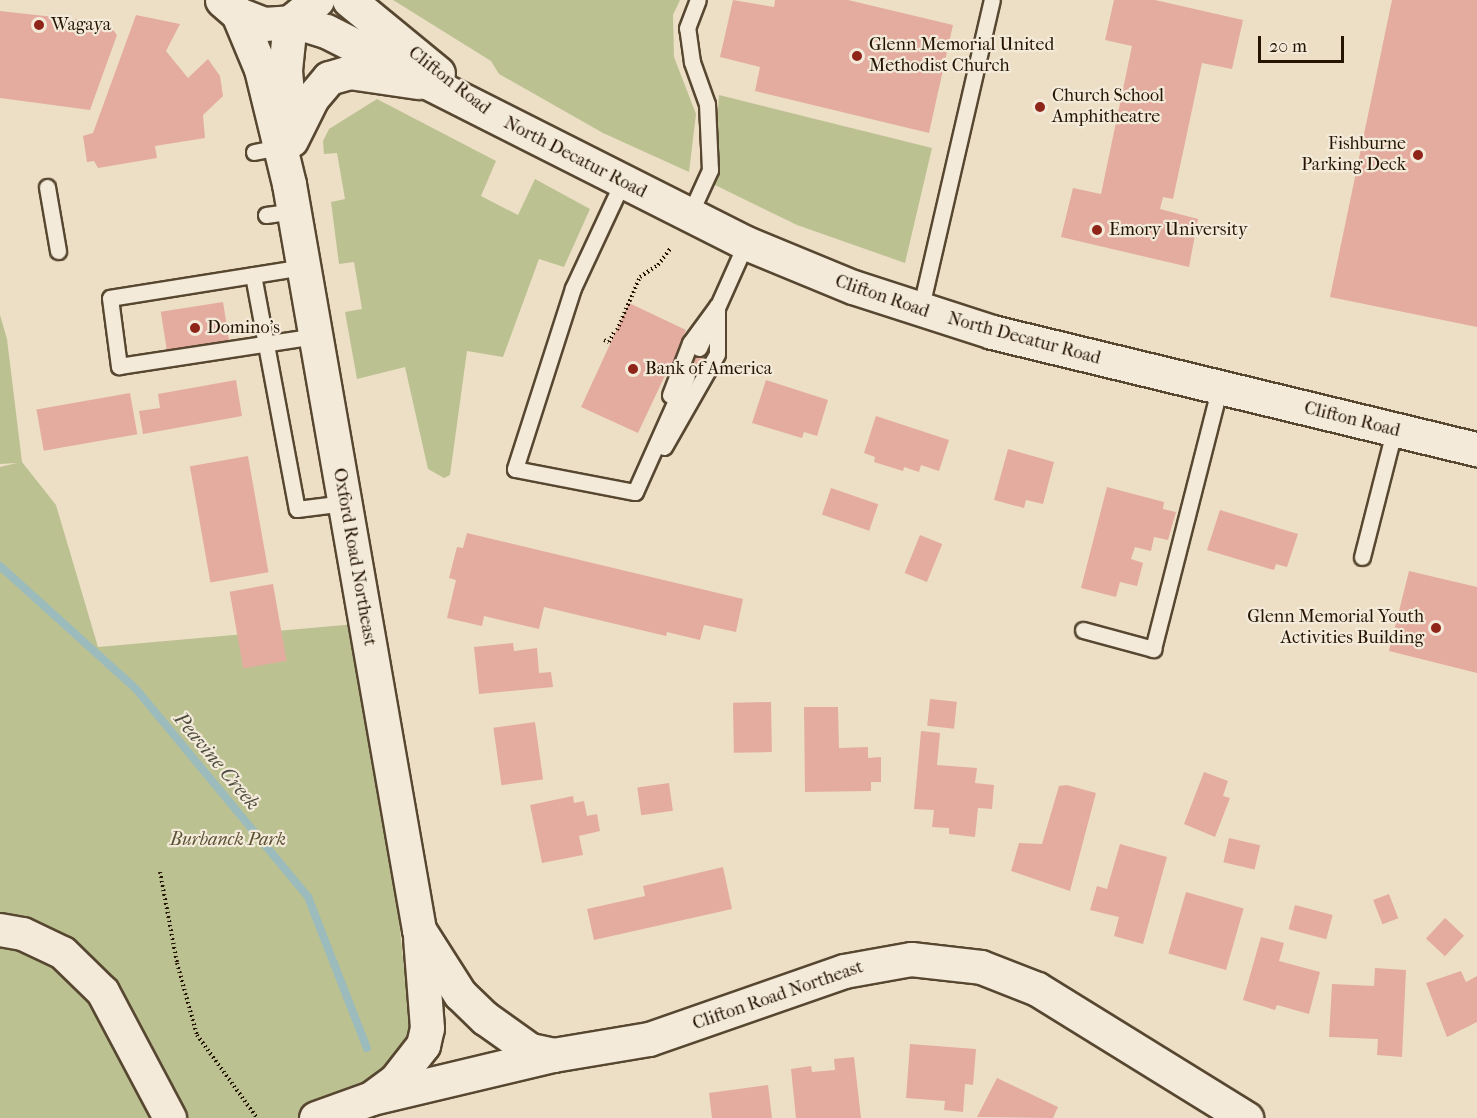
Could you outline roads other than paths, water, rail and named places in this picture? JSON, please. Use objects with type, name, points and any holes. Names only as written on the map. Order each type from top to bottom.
[{"type":"street","name":"North Decatur Road","points":[[230,7],[264,24],[300,14],[326,31],[496,118]]},
{"type":"street","name":"Oxford Road Northeast","points":[[230,7],[261,69],[283,203],[303,267],[419,930],[427,1028],[423,1045],[395,1081],[372,1098]]},
{"type":"street","name":"North Decatur Road","points":[[356,7],[496,118]]},
{"type":"street","name":"Oxford Road Northeast","points":[[275,146],[285,70],[300,14]]},
{"type":"street","points":[[275,146],[329,78],[350,72],[426,83]]},
{"type":"street","name":"Clifton Road","points":[[496,118],[622,183]]},
{"type":"street","name":"North Decatur Road","points":[[622,183],[689,216]]},
{"type":"street","name":"Clifton Road","points":[[689,216],[746,243],[920,311],[1337,417],[1477,449]]},
{"type":"street","points":[[0,930],[23,934],[63,953],[103,992],[170,1118]]},
{"type":"street","name":"Oxford Road Northeast","points":[[419,930],[460,994],[484,1018],[530,1050],[553,1055]]},
{"type":"street","name":"Clifton Road Northeast","points":[[316,1118],[372,1098],[553,1055],[650,1039],[844,970],[890,961],[931,959],[981,967],[1037,989],[1246,1118]]},
{"type":"lane","points":[[689,216],[710,170],[707,104],[692,62],[687,28],[698,0]]},
{"type":"lane","points":[[920,311],[992,0]]},
{"type":"lane","points":[[622,183],[573,288],[514,469],[635,492]]},
{"type":"lane","points":[[47,187],[58,251]]},
{"type":"lane","points":[[699,348],[746,243]]},
{"type":"lane","points":[[303,267],[110,298],[119,366],[315,336]]},
{"type":"lane","points":[[253,275],[297,509],[345,503]]},
{"type":"lane","points":[[635,492],[702,387],[717,354],[717,306]]},
{"type":"lane","points":[[657,442],[676,371],[690,343],[717,306]]},
{"type":"lane","points":[[635,492],[687,376]]},
{"type":"lane","points":[[1083,630],[1153,649],[1220,387]]},
{"type":"lane","points":[[1362,557],[1394,430]]},
{"type":"waterway","name":"Peavine Creek","points":[[0,566],[136,689],[308,897],[367,1048]]},
{"type":"place","name":"Wagaya","points":[[39,25]]},
{"type":"place","name":"Glenn Memorial United Methodist Church","points":[[857,56]]},
{"type":"place","name":"Church School Amphitheatre","points":[[1040,107]]},
{"type":"place","name":"Fishburne Parking Deck","points":[[1418,155]]},
{"type":"place","name":"Emory University","points":[[1097,230]]},
{"type":"place","name":"Domino's","points":[[195,328]]},
{"type":"place","name":"Bank of America","points":[[633,369]]},
{"type":"place","name":"Glenn Memorial Youth Activities Building","points":[[1436,628]]},
{"type":"park label","name":"Burbanck Park","points":[[228,840]]}]
